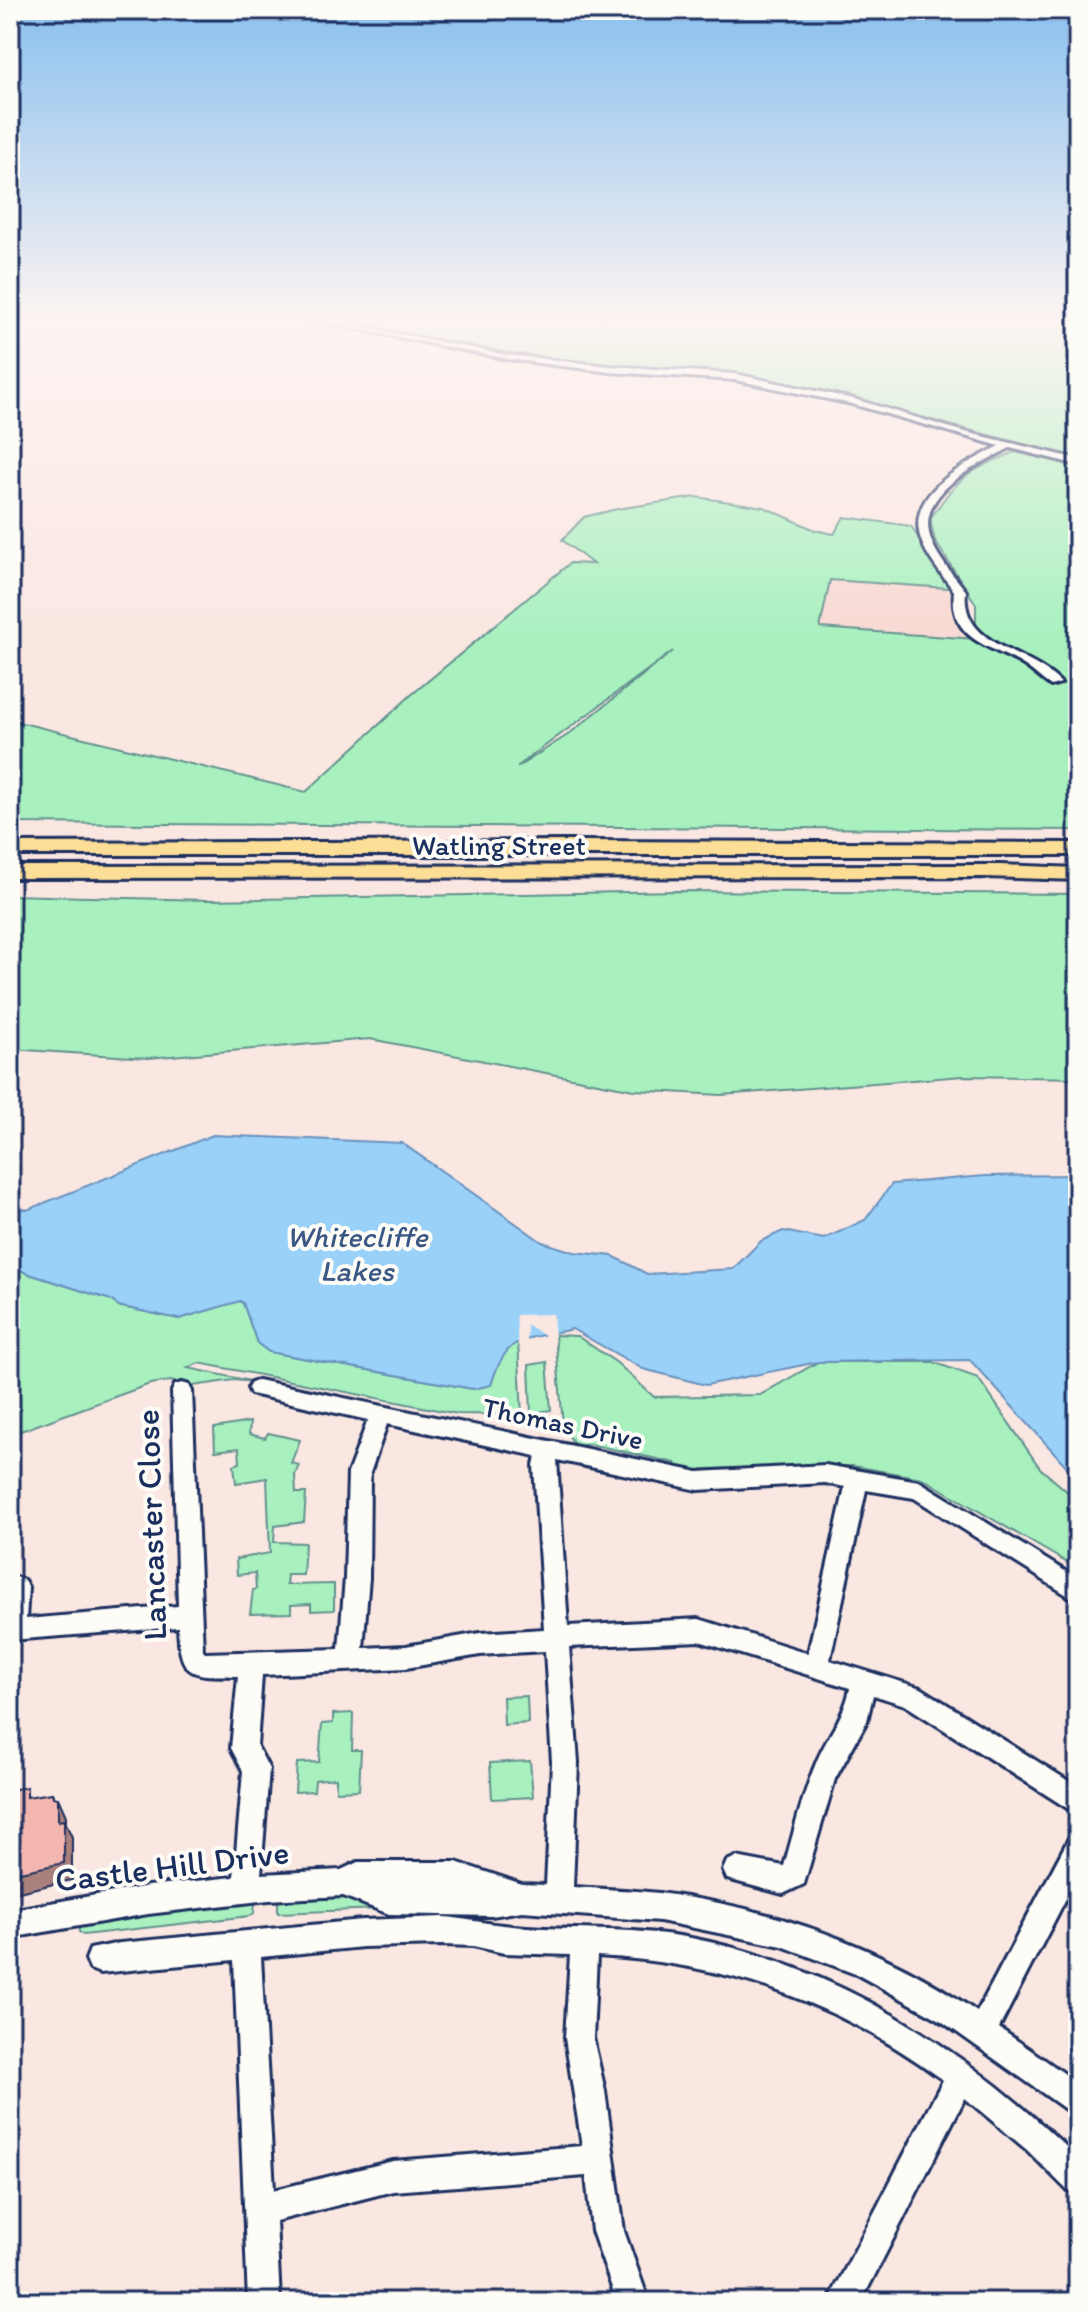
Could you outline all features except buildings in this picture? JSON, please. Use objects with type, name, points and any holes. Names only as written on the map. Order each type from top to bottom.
[{"type":"highway","name":"Watling Street","points":[[10,849],[1078,849]]},
{"type":"highway","name":"Watling Street","points":[[10,872],[1078,872]]},
{"type":"street","points":[[937,425],[1078,462]]},
{"type":"street","points":[[1009,445],[963,469],[945,485],[923,518],[924,532],[933,555],[960,591],[957,604],[964,625],[986,645],[1030,665],[1055,683]]},
{"type":"street","name":"Thomas Drive","points":[[258,1388],[698,1481],[795,1475],[858,1478],[895,1484],[919,1490],[1078,1592]]},
{"type":"street","name":"Lancaster Close","points":[[182,1391],[191,1655],[200,1664],[251,1665],[350,1659]]},
{"type":"street","points":[[380,1415],[359,1470],[357,1578],[350,1659],[406,1657],[480,1644],[576,1635],[695,1629],[912,1696],[1078,1802]]},
{"type":"street","points":[[548,1449],[545,1465],[565,1776],[559,1899]]},
{"type":"street","points":[[817,1666],[858,1478]]},
{"type":"street","points":[[16,1587],[14,1631],[191,1615]]},
{"type":"street","points":[[247,1889],[256,1769],[244,1748],[251,1665]]},
{"type":"street","points":[[736,1870],[783,1881],[795,1875],[822,1779],[832,1755],[853,1725],[864,1680]]},
{"type":"street","points":[[982,2032],[1078,1847]]},
{"type":"street","name":"Castle Hill Drive","points":[[10,1924],[148,1900],[343,1883],[389,1900],[492,1902],[522,1897],[660,1907],[782,1932],[866,1964],[947,2008],[1078,2101]]},
{"type":"street","points":[[100,1959],[310,1936],[456,1932],[496,1938],[690,1952],[767,1972],[840,2001],[887,2026],[961,2076],[1029,2131],[1078,2179]]},
{"type":"street","points":[[584,1944],[579,2038],[590,2091],[608,2231],[633,2302]]},
{"type":"street","points":[[247,1945],[264,2302]]},
{"type":"street","points":[[844,2302],[961,2076]]},
{"type":"street","points":[[260,2209],[393,2176],[597,2160]]},
{"type":"shaded area","points":[[830,580],[949,588],[955,621],[974,639],[820,629]]},
{"type":"green space","points":[[951,425],[1078,425],[1078,459]]},
{"type":"green space","points":[[1015,452],[1078,466],[1078,830],[10,823],[10,720],[306,792],[410,696],[570,563],[593,564],[562,540],[584,517],[617,509],[696,497],[764,507],[815,530],[834,534],[844,517],[911,526],[949,588],[830,580],[820,628],[976,639],[976,604],[935,541],[930,519],[965,477]],"holes":[[[673,651],[569,734],[518,767]]]},
{"type":"green space","points":[[678,891],[1078,894],[1078,1078],[963,1076],[721,1095],[634,1090],[370,1039],[148,1058],[10,1049],[10,895],[207,900]]},
{"type":"green space","points":[[10,1263],[26,1273],[112,1300],[118,1306],[179,1319],[239,1301],[243,1303],[257,1343],[269,1352],[473,1389],[491,1385],[502,1354],[518,1342],[522,1415],[458,1414],[199,1363],[188,1368],[255,1382],[234,1380],[186,1387],[171,1381],[150,1384],[15,1433],[10,1487]]},
{"type":"green space","points":[[555,1335],[577,1336],[617,1363],[654,1397],[760,1395],[818,1362],[933,1362],[978,1378],[1040,1468],[1078,1501],[1078,1569],[922,1478],[853,1466],[702,1469],[695,1475],[679,1470],[675,1463],[589,1444],[575,1447],[563,1424]]},
{"type":"green space","points":[[547,1362],[551,1410],[531,1413],[529,1365]]},
{"type":"green space","points":[[250,1422],[249,1434],[265,1438],[268,1433],[300,1440],[291,1463],[299,1465],[295,1475],[296,1493],[306,1493],[304,1522],[275,1526],[274,1542],[305,1543],[303,1575],[287,1575],[286,1585],[334,1584],[334,1610],[311,1611],[311,1604],[291,1605],[291,1613],[250,1614],[253,1590],[256,1589],[255,1573],[237,1575],[236,1559],[270,1553],[267,1478],[236,1483],[234,1465],[240,1463],[239,1448],[215,1451],[214,1428]]},
{"type":"green space","points":[[527,1696],[528,1723],[504,1725],[503,1697]]},
{"type":"green space","points":[[353,1713],[352,1750],[361,1750],[359,1790],[336,1791],[336,1778],[315,1780],[314,1791],[295,1792],[297,1763],[319,1762],[322,1724],[333,1723],[333,1714]]},
{"type":"green space","points":[[530,1761],[533,1797],[492,1799],[490,1763]]},
{"type":"green space","points":[[347,1897],[381,1909],[278,1913],[278,1901]]},
{"type":"green space","points":[[255,1902],[254,1913],[250,1916],[83,1935],[79,1932],[79,1923]]},
{"type":"water","name":"Whitecliffe Lakes","points":[[213,1135],[402,1143],[542,1242],[574,1252],[613,1256],[647,1274],[733,1269],[761,1241],[783,1231],[824,1239],[865,1220],[892,1184],[985,1176],[1078,1175],[1078,1479],[970,1360],[818,1362],[706,1385],[643,1369],[572,1329],[519,1342],[504,1356],[491,1385],[473,1389],[269,1352],[257,1343],[240,1301],[179,1319],[118,1306],[111,1300],[26,1273],[10,1263],[10,1205],[27,1210]]},
{"type":"pier","points":[[553,1314],[555,1337],[545,1340],[545,1336],[527,1325],[527,1344],[518,1346],[516,1315]]}]
